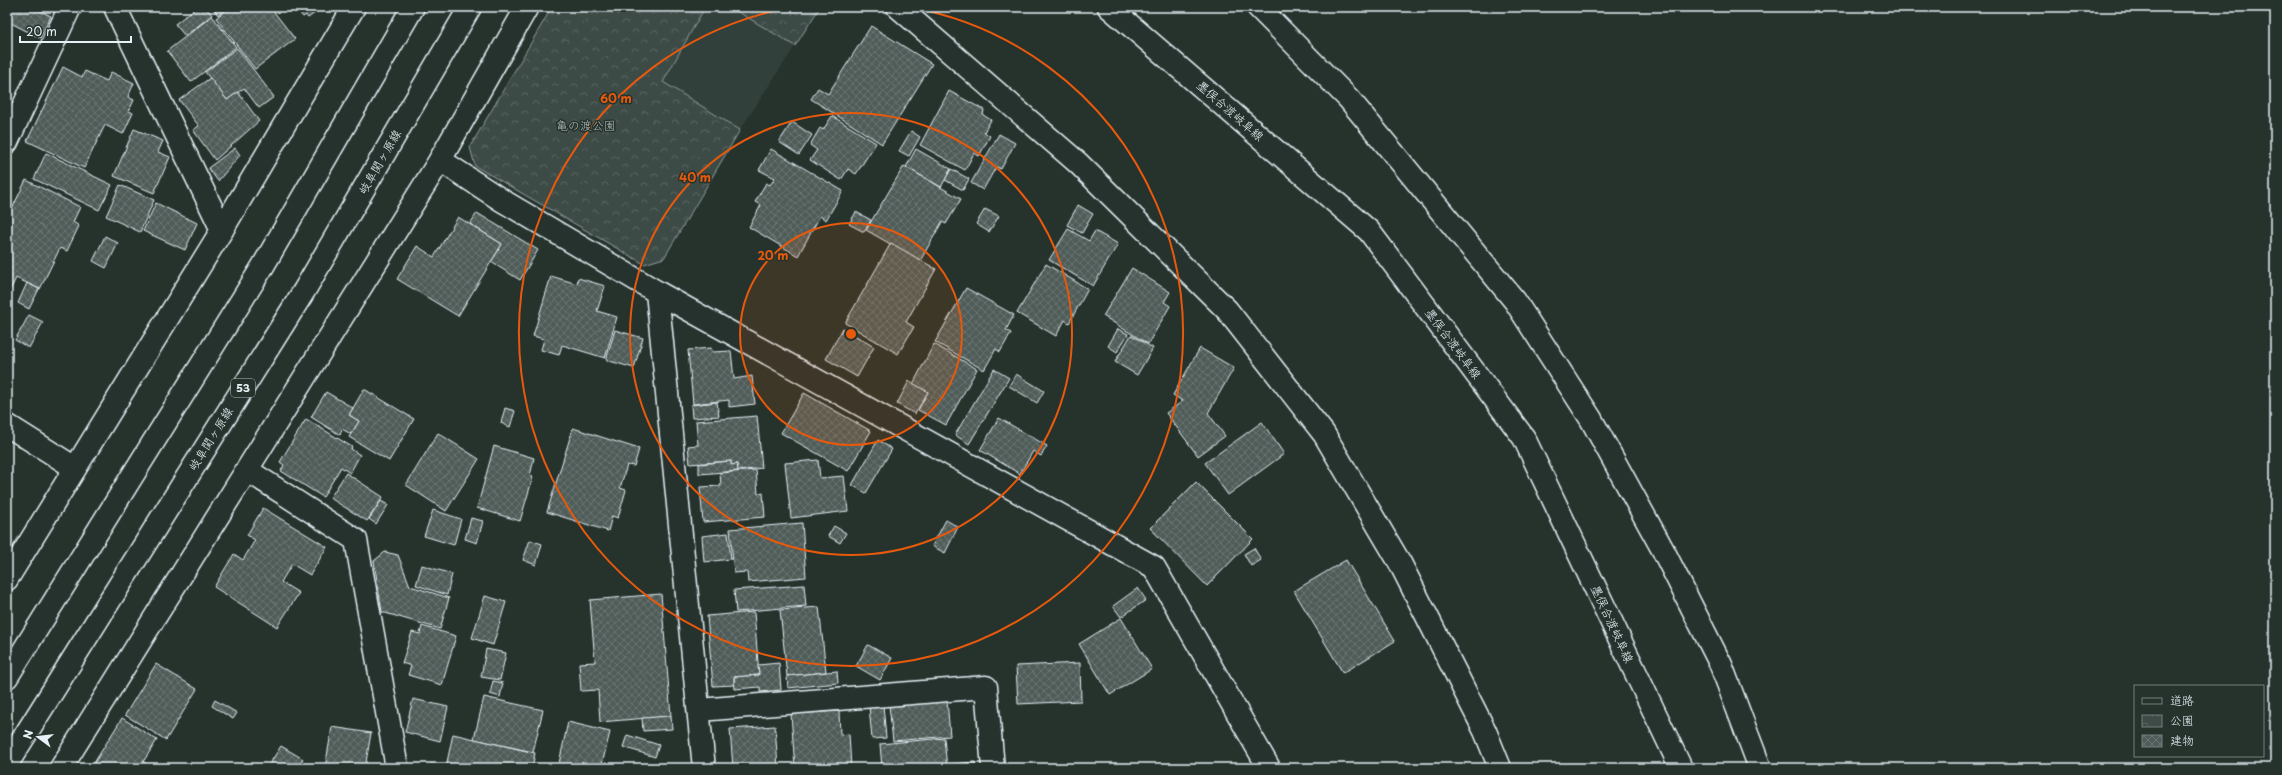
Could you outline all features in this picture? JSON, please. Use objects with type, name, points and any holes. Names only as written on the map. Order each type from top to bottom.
[{"type":"street","points":[[7,142],[70,7]]},
{"type":"street","points":[[115,7],[222,230]]},
{"type":"street","points":[[7,579],[222,230],[354,7]]},
{"type":"street","points":[[7,677],[263,266],[414,7]]},
{"type":"street","name":"岐阜関ヶ原線","points":[[7,764],[304,291],[470,7]]},
{"type":"street","points":[[61,768],[440,160],[527,7]]},
{"type":"street","points":[[898,7],[1078,163],[1232,317],[1324,434],[1400,563],[1485,731],[1500,768]]},
{"type":"street","name":"墨俣合渡岐阜線","points":[[1110,7],[1369,231],[1524,438],[1681,768]]},
{"type":"street","points":[[1258,7],[1349,99],[1515,301],[1591,419],[1663,550],[1721,665],[1760,768]]},
{"type":"street","points":[[440,160],[503,201],[657,292],[1154,567],[1269,768]]},
{"type":"street","points":[[657,292],[700,710],[704,768]]},
{"type":"street","points":[[7,424],[75,468]]},
{"type":"street","points":[[247,470],[356,540],[397,768]]},
{"type":"street","points":[[700,710],[986,687],[993,768]]},
{"type":"shaded area","points":[[705,7],[730,7],[795,46],[740,130],[663,82]]},
{"type":"green space","name":"亀の渡公園","points":[[552,7],[705,7],[663,82],[740,130],[664,258],[644,264],[475,166],[470,147]]},
{"type":"green space","points":[[730,7],[820,7],[795,46]]},
{"type":"building","points":[[7,7],[32,7],[51,16],[40,38],[7,21]]},
{"type":"building","points":[[197,7],[205,7],[212,15],[185,36],[175,24]]},
{"type":"building","points":[[212,7],[228,7],[218,15]]},
{"type":"building","points":[[230,7],[270,7],[295,39],[255,69],[216,18]]},
{"type":"building","points":[[323,7],[308,18],[306,15],[303,17],[296,8]]},
{"type":"building","points":[[212,16],[236,47],[191,82],[167,51]]},
{"type":"building","points":[[871,26],[932,64],[882,144],[811,99],[818,88],[828,94]]},
{"type":"building","points":[[237,48],[274,97],[259,108],[244,88],[227,100],[205,72]]},
{"type":"building","points":[[63,67],[82,77],[85,71],[107,81],[111,72],[134,83],[128,97],[134,100],[129,111],[133,113],[123,134],[105,125],[84,168],[27,141]]},
{"type":"building","points":[[210,78],[227,100],[238,92],[259,121],[215,160],[193,130],[199,126],[179,100]]},
{"type":"building","points":[[949,91],[984,110],[983,115],[991,120],[984,132],[990,136],[979,156],[974,153],[965,170],[920,145]]},
{"type":"building","points":[[832,116],[876,143],[856,174],[848,169],[841,180],[810,160],[817,150],[810,145],[820,128],[823,130]]},
{"type":"building","points":[[792,122],[812,135],[799,155],[779,142]]},
{"type":"building","points":[[134,129],[163,141],[158,152],[170,157],[154,193],[114,176]]},
{"type":"building","points":[[911,131],[920,137],[909,156],[899,151]]},
{"type":"building","points":[[999,134],[1015,143],[1001,169],[996,167],[983,190],[971,183]]},
{"type":"building","points":[[235,148],[240,155],[218,181],[208,168]]},
{"type":"building","points":[[771,149],[843,191],[826,220],[820,216],[798,256],[749,227],[761,205],[755,202],[766,183],[770,185],[775,178],[759,170]]},
{"type":"building","points":[[916,149],[951,169],[941,187],[906,167]]},
{"type":"building","points":[[46,153],[112,185],[99,210],[34,179]]},
{"type":"building","points":[[904,166],[961,199],[946,224],[942,222],[920,261],[866,230]]},
{"type":"building","points":[[951,169],[969,179],[963,190],[945,180]]},
{"type":"building","points":[[26,180],[80,207],[73,222],[79,226],[67,251],[60,248],[40,289],[16,278],[7,297],[7,219]]},
{"type":"building","points":[[120,185],[154,200],[140,232],[106,216]]},
{"type":"building","points":[[156,203],[197,223],[185,250],[143,231]]},
{"type":"building","points":[[1078,205],[1093,214],[1082,233],[1067,225]]},
{"type":"building","points":[[985,209],[999,216],[989,232],[976,224]]},
{"type":"building","points":[[856,212],[871,220],[864,232],[849,224]]},
{"type":"building","points":[[477,213],[538,250],[520,280],[491,262],[502,244],[470,224]]},
{"type":"building","points":[[458,217],[502,244],[458,316],[397,279],[417,246],[434,257]]},
{"type":"building","points":[[1068,229],[1089,241],[1095,231],[1118,244],[1093,286],[1049,260]]},
{"type":"building","points":[[105,236],[118,243],[106,268],[93,261]]},
{"type":"building","points":[[891,243],[936,269],[906,322],[914,327],[898,354],[845,323]]},
{"type":"building","points":[[1046,264],[1088,289],[1069,323],[1065,320],[1056,336],[1017,313]]},
{"type":"building","points":[[1132,268],[1170,292],[1164,302],[1170,306],[1148,344],[1103,316]]},
{"type":"building","points":[[551,276],[577,284],[578,278],[605,286],[597,311],[617,317],[605,358],[562,345],[559,355],[541,350],[544,339],[533,336]]},
{"type":"building","points":[[27,283],[39,289],[29,309],[18,303]]},
{"type":"building","points":[[966,288],[1014,315],[1006,330],[1011,333],[1000,352],[996,349],[984,370],[935,342]]},
{"type":"building","points":[[29,315],[43,322],[29,348],[15,340]]},
{"type":"building","points":[[843,328],[874,347],[857,377],[826,359]]},
{"type":"building","points":[[1118,329],[1128,334],[1117,352],[1108,346]]},
{"type":"building","points":[[615,330],[643,338],[634,368],[606,360]]},
{"type":"building","points":[[1131,335],[1153,348],[1137,375],[1115,362]]},
{"type":"building","points":[[934,344],[977,369],[946,425],[918,410],[928,392],[913,384]]},
{"type":"building","points":[[711,348],[713,352],[731,351],[734,379],[752,376],[755,404],[729,407],[729,400],[693,404],[688,350]]},
{"type":"building","points":[[1200,348],[1234,368],[1208,413],[1225,436],[1198,456],[1166,413],[1183,401],[1173,395]]},
{"type":"building","points":[[994,369],[1009,378],[969,444],[955,435]]},
{"type":"building","points":[[1016,374],[1044,391],[1037,403],[1009,386]]},
{"type":"building","points":[[909,381],[928,392],[915,414],[897,404]]},
{"type":"building","points":[[364,389],[414,419],[389,461],[349,437],[359,421],[349,415]]},
{"type":"building","points":[[326,392],[353,408],[349,415],[359,421],[351,434],[342,429],[340,435],[311,417]]},
{"type":"building","points":[[804,393],[871,431],[848,471],[781,433]]},
{"type":"building","points":[[717,402],[719,416],[692,418],[691,405]]},
{"type":"building","points":[[505,408],[515,411],[510,427],[501,423]]},
{"type":"building","points":[[757,416],[762,468],[738,471],[737,464],[731,465],[731,461],[690,464],[688,446],[698,445],[696,421]]},
{"type":"building","points":[[999,418],[1047,446],[1041,456],[1033,451],[1020,474],[980,450]]},
{"type":"building","points":[[306,419],[352,447],[351,449],[360,455],[350,473],[341,467],[323,497],[281,471],[284,465],[280,462]]},
{"type":"building","points":[[1262,422],[1284,454],[1228,495],[1205,463]]},
{"type":"building","points":[[573,428],[639,449],[634,466],[627,465],[620,488],[626,490],[618,518],[612,516],[608,531],[547,512]]},
{"type":"building","points":[[438,433],[479,459],[446,511],[406,485]]},
{"type":"building","points":[[878,440],[892,449],[866,493],[852,485]]},
{"type":"building","points":[[494,446],[534,458],[530,476],[533,477],[520,521],[477,508]]},
{"type":"building","points":[[818,460],[820,478],[844,476],[848,511],[791,518],[785,463]]},
{"type":"building","points":[[731,461],[731,465],[737,464],[738,471],[699,474],[699,464]]},
{"type":"building","points":[[756,470],[758,494],[763,493],[765,517],[703,522],[700,487],[721,486],[720,473]]},
{"type":"building","points":[[346,473],[383,497],[367,521],[330,498]]},
{"type":"building","points":[[1196,482],[1253,539],[1207,586],[1150,528]]},
{"type":"building","points":[[381,501],[388,505],[376,524],[369,519]]},
{"type":"building","points":[[263,508],[327,547],[310,575],[292,564],[281,582],[299,593],[277,627],[214,587],[234,554],[243,560],[255,540],[247,535]]},
{"type":"building","points":[[433,510],[461,519],[454,545],[424,536]]},
{"type":"building","points":[[471,518],[483,521],[477,543],[465,539]]},
{"type":"building","points":[[946,520],[958,527],[945,553],[932,546]]},
{"type":"building","points":[[802,523],[806,577],[748,582],[747,572],[734,573],[730,529]]},
{"type":"building","points":[[834,526],[846,533],[840,543],[828,536]]},
{"type":"building","points":[[728,533],[731,559],[704,562],[702,536]]},
{"type":"building","points":[[530,540],[542,544],[536,565],[523,560]]},
{"type":"building","points":[[1254,548],[1261,560],[1251,566],[1244,554]]},
{"type":"building","points":[[385,552],[398,555],[410,586],[449,598],[440,629],[382,612],[374,561]]},
{"type":"building","points":[[1346,560],[1395,641],[1343,673],[1294,591]]},
{"type":"building","points":[[422,565],[452,574],[447,595],[416,585]]},
{"type":"building","points":[[804,585],[806,606],[736,612],[734,590]]},
{"type":"building","points":[[1138,588],[1146,600],[1121,617],[1113,606]]},
{"type":"building","points":[[661,594],[671,716],[600,722],[598,690],[581,691],[579,663],[595,662],[590,600]]},
{"type":"building","points":[[485,596],[506,602],[493,645],[472,638]]},
{"type":"building","points":[[819,607],[826,672],[787,676],[780,610]]},
{"type":"building","points":[[754,612],[759,675],[734,677],[734,685],[713,686],[707,616]]},
{"type":"building","points":[[1121,618],[1152,669],[1110,695],[1079,644]]},
{"type":"building","points":[[422,626],[456,636],[442,685],[408,675],[411,666],[402,663],[412,632],[420,634]]},
{"type":"building","points":[[868,645],[892,658],[880,680],[856,666]]},
{"type":"building","points":[[486,649],[506,653],[500,680],[481,677]]},
{"type":"building","points":[[779,663],[781,690],[760,692],[760,687],[735,689],[734,677],[759,675],[758,665]]},
{"type":"building","points":[[1080,663],[1081,701],[1018,704],[1016,666]]},
{"type":"building","points":[[156,664],[197,689],[166,740],[125,715]]},
{"type":"building","points":[[837,671],[838,683],[788,688],[787,676]]},
{"type":"building","points":[[493,681],[503,683],[500,697],[490,694]]},
{"type":"building","points":[[484,697],[543,710],[533,752],[474,739]]},
{"type":"building","points":[[413,699],[448,707],[440,741],[405,732]]},
{"type":"building","points":[[215,700],[237,713],[233,719],[212,706]]},
{"type":"building","points":[[947,700],[950,736],[893,741],[889,705]]},
{"type":"building","points":[[883,705],[886,738],[872,739],[869,706]]},
{"type":"building","points":[[839,711],[840,735],[849,734],[851,768],[795,768],[791,714]]},
{"type":"building","points":[[671,716],[672,729],[643,731],[642,718]]},
{"type":"building","points":[[122,718],[157,740],[143,762],[147,764],[145,768],[91,768]]},
{"type":"building","points":[[568,722],[610,732],[601,768],[558,768]]},
{"type":"building","points":[[775,726],[778,768],[733,768],[730,729]]},
{"type":"building","points":[[332,727],[371,733],[365,768],[325,768]]},
{"type":"building","points":[[453,734],[535,753],[532,768],[431,768],[431,764],[446,767]]},
{"type":"building","points":[[627,735],[659,745],[655,757],[623,747]]},
{"type":"building","points":[[944,738],[947,768],[882,768],[880,744]]},
{"type":"building","points":[[281,746],[303,759],[297,768],[267,768]]},
{"type":"building","points":[[975,762],[975,768],[952,768],[952,764]]}]
